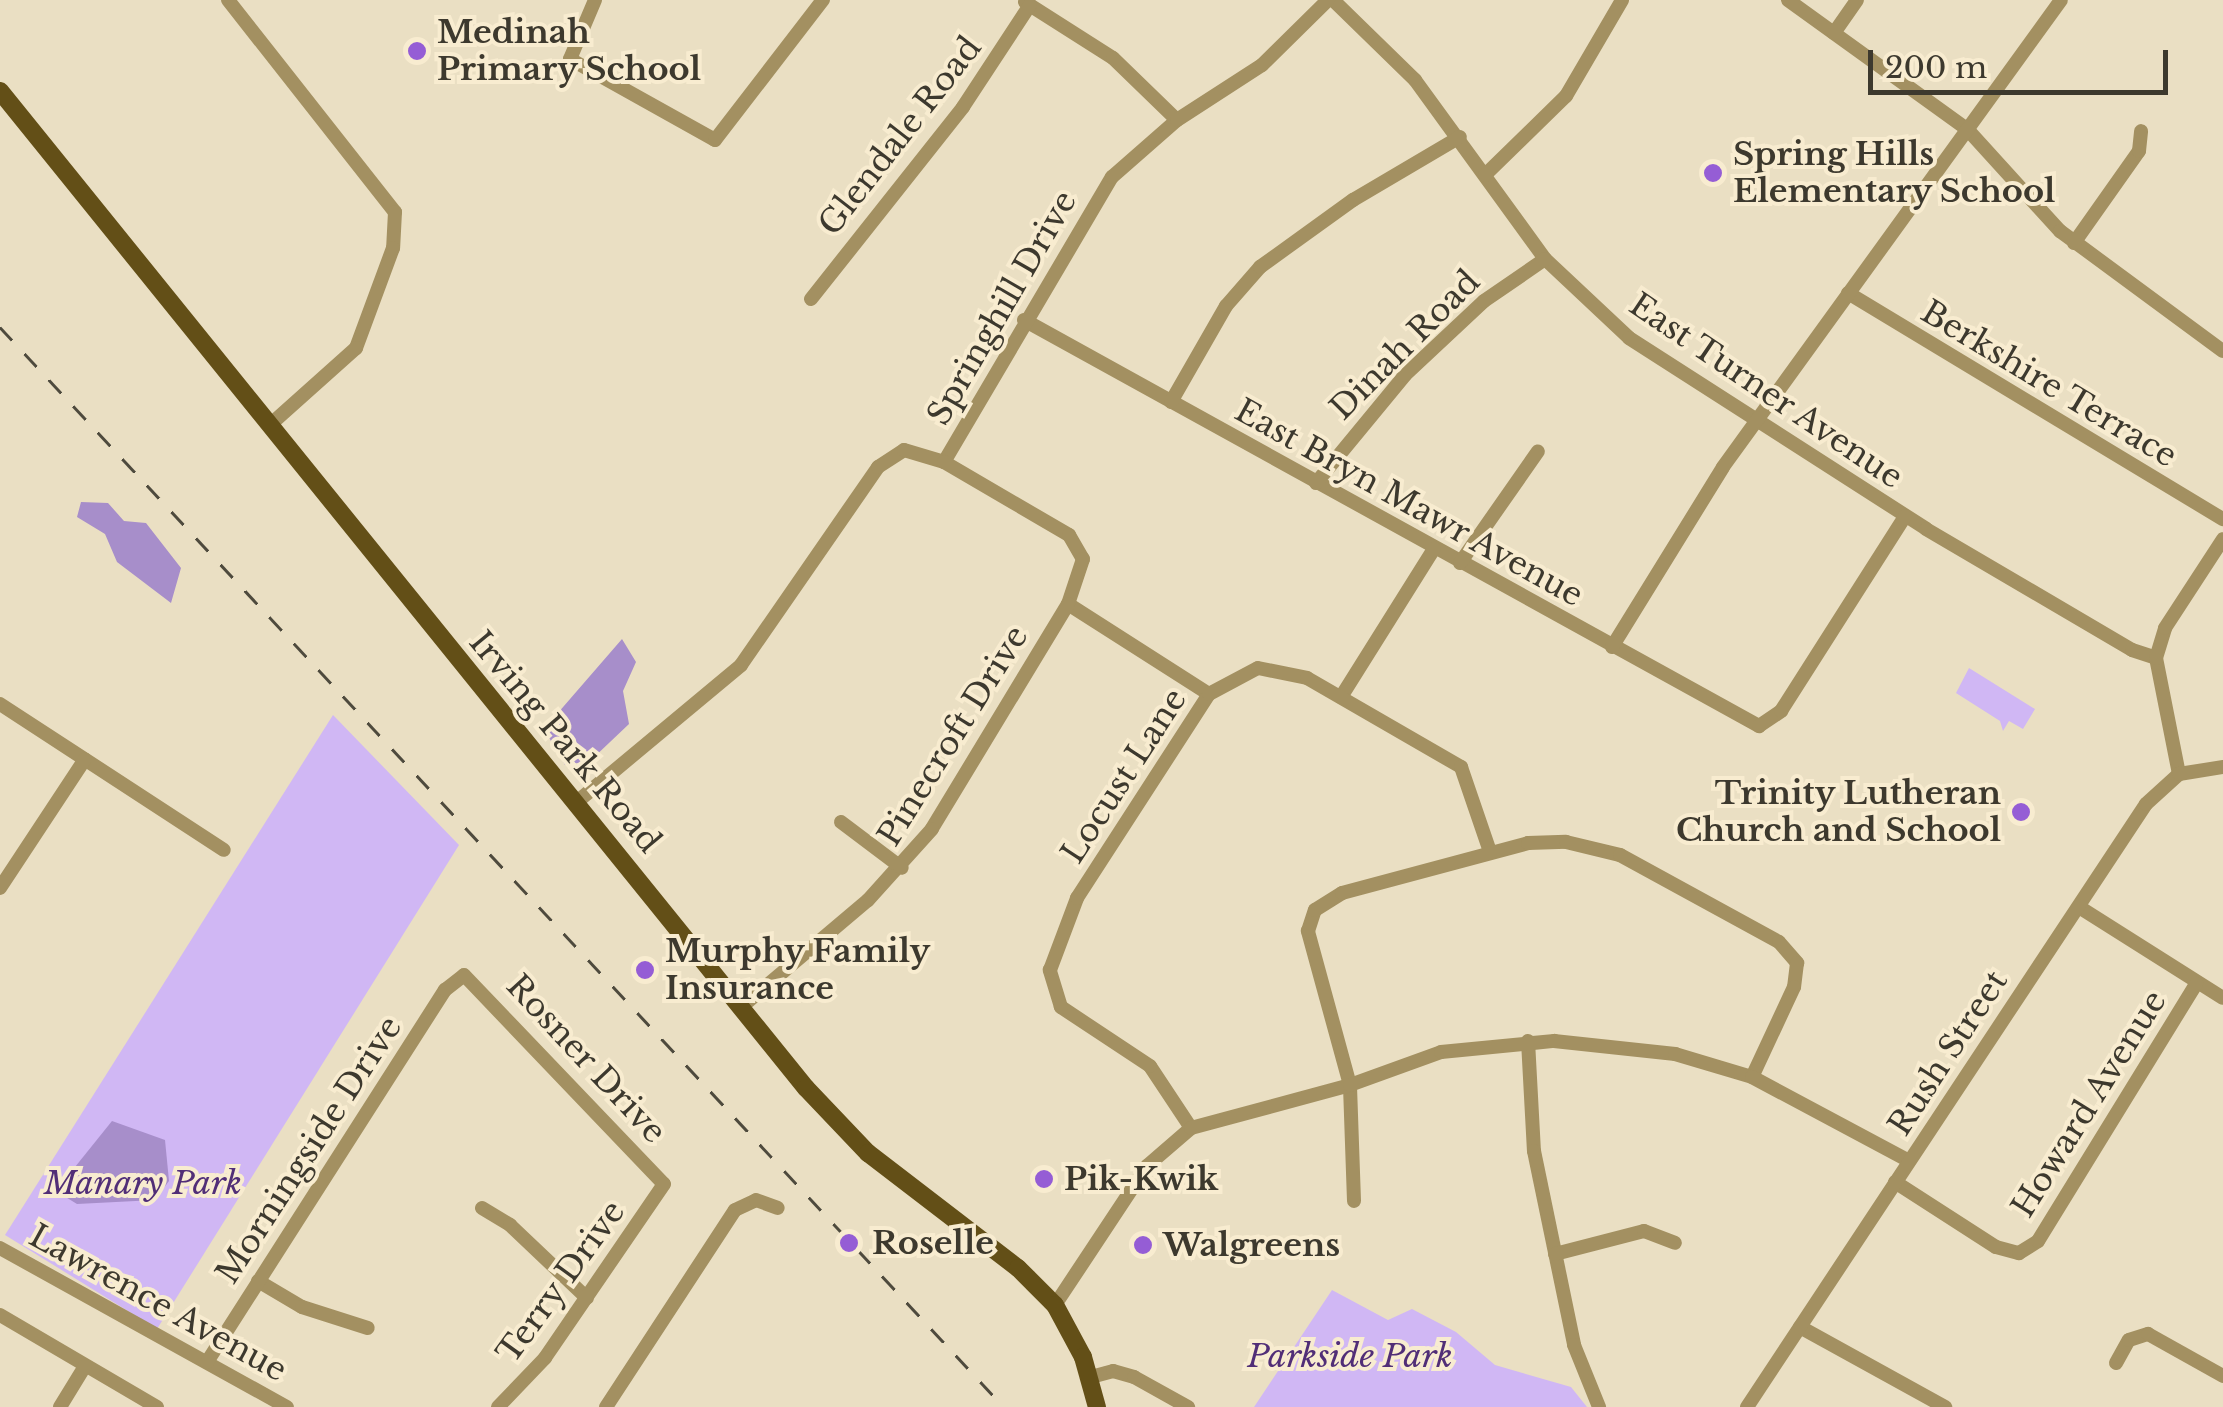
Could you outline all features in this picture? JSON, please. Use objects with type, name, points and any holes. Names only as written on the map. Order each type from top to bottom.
[{"type":"main road","name":"Irving Park Road","points":[[0,90],[448,649],[496,698],[740,1008],[868,1153],[1018,1268],[1055,1305],[1092,1377],[1097,1407]]},
{"type":"street","points":[[228,0],[395,212],[393,248],[356,348],[271,424]]},
{"type":"street","points":[[596,0],[570,59],[715,140],[824,0]]},
{"type":"street","name":"Springhill Drive","points":[[578,802],[741,665],[884,461],[904,450],[944,462],[1102,191],[1177,120],[1262,66],[1331,0]]},
{"type":"street","name":"East Turner Avenue","points":[[1331,0],[1396,60],[1460,137],[1546,259],[1629,338],[1757,425],[1905,516],[2132,650],[2156,658]]},
{"type":"street","points":[[1485,175],[1566,96],[1622,0]]},
{"type":"street","points":[[1788,0],[1968,130],[2074,243],[2223,351]]},
{"type":"street","points":[[1834,33],[1857,0]]},
{"type":"street","points":[[1612,647],[1723,467],[2061,0]]},
{"type":"street","points":[[1026,2],[1114,58],[1177,120]]},
{"type":"street","name":"Glendale Road","points":[[811,299],[963,106],[1026,2]]},
{"type":"street","points":[[2074,243],[2140,151],[2141,131]]},
{"type":"street","points":[[1170,402],[1226,306],[1260,267],[1352,200],[1460,137]]},
{"type":"street","name":"Dinah Road","points":[[1316,484],[1405,375],[1484,301],[1546,259]]},
{"type":"street","name":"Berkshire Terrace","points":[[1848,294],[2223,519]]},
{"type":"street","name":"East Bryn Mawr Avenue","points":[[1024,320],[1743,720],[1770,725],[1905,516]]},
{"type":"street","points":[[1460,563],[1538,451]]},
{"type":"street","name":"Pinecroft Drive","points":[[740,1008],[902,868],[948,805],[1068,604],[1083,559],[1070,535],[944,462]]},
{"type":"street","points":[[2223,539],[2165,628],[2156,658],[2179,774],[2223,767]]},
{"type":"street","points":[[1341,697],[1434,549]]},
{"type":"street","points":[[1068,604],[1209,694]]},
{"type":"street","name":"Locust Lane","points":[[1191,1128],[1150,1066],[1061,1007],[1050,970],[1078,898],[1209,694],[1258,668],[1296,672],[1461,767],[1489,849]]},
{"type":"street","points":[[0,704],[224,850]]},
{"type":"street","points":[[0,888],[85,760]]},
{"type":"street","name":"Rush Street","points":[[1747,1407],[2146,804],[2179,774]]},
{"type":"street","points":[[841,822],[902,868]]},
{"type":"street","points":[[1354,1202],[1350,1085],[1308,932],[1315,910],[1342,894],[1489,849],[1566,842],[1620,856],[1779,942],[1796,969],[1752,1077]]},
{"type":"street","points":[[2079,907],[2223,998]]},
{"type":"street","name":"Rosner Drive","points":[[464,974],[664,1184]]},
{"type":"street","name":"Morningside Drive","points":[[207,1362],[445,990],[464,974]]},
{"type":"street","name":"Howard Avenue","points":[[1896,1182],[1996,1246],[2024,1248],[2038,1240],[2196,984]]},
{"type":"street","points":[[1055,1305],[1147,1166],[1191,1128],[1350,1085],[1441,1052],[1528,1041],[1639,1047],[1752,1077],[1910,1161]]},
{"type":"street","points":[[1528,1041],[1529,1120],[1574,1345],[1599,1407]]},
{"type":"street","name":"Terry Drive","points":[[498,1407],[532,1376],[664,1184]]},
{"type":"street","points":[[606,1407],[736,1210],[756,1200],[778,1208]]},
{"type":"street","points":[[482,1208],[510,1225],[587,1298]]},
{"type":"street","points":[[1555,1254],[1650,1231],[1675,1244]]},
{"type":"street","name":"Lawrence Avenue","points":[[0,1247],[287,1407]]},
{"type":"street","points":[[258,1281],[302,1307],[368,1328]]},
{"type":"street","points":[[0,1315],[157,1407]]},
{"type":"street","points":[[1800,1326],[1945,1407]]},
{"type":"street","points":[[2116,1362],[2129,1340],[2148,1334],[2223,1376]]},
{"type":"street","points":[[60,1407],[86,1366]]},
{"type":"street","points":[[1092,1377],[1113,1371],[1134,1376],[1188,1407]]},
{"type":"green space","points":[[1969,668],[2035,709],[2023,729],[2009,721],[2003,731],[2000,721],[1956,693]]},
{"type":"green space","name":"Manary Park","points":[[333,715],[459,845],[157,1329],[5,1235]]},
{"type":"green space","name":"Parkside Park","points":[[1332,1290],[1388,1320],[1412,1309],[1456,1332],[1495,1365],[1571,1387],[1587,1407],[1254,1407]]},
{"type":"shaded area","points":[[81,502],[108,503],[124,521],[146,523],[181,568],[171,603],[117,562],[105,534],[77,517]]},
{"type":"shaded area","points":[[622,639],[636,662],[623,691],[629,724],[590,761],[565,765],[544,729]]},
{"type":"shaded area","points":[[112,1121],[165,1140],[169,1181],[155,1200],[77,1204],[64,1196],[71,1172]]},
{"type":"railway","points":[[0,327],[1004,1407]]},
{"type":"place","name":"Medinah Primary School","points":[[417,51]]},
{"type":"place","name":"Spring Hills Elementary School","points":[[1713,173]]},
{"type":"place","name":"Trinity Lutheran Church and School","points":[[2021,812]]},
{"type":"place","name":"Murphy Family Insurance","points":[[645,970]]},
{"type":"place","name":"Pik-Kwik","points":[[1044,1179]]},
{"type":"place","name":"Roselle","points":[[849,1243]]},
{"type":"place","name":"Walgreens","points":[[1143,1245]]}]
